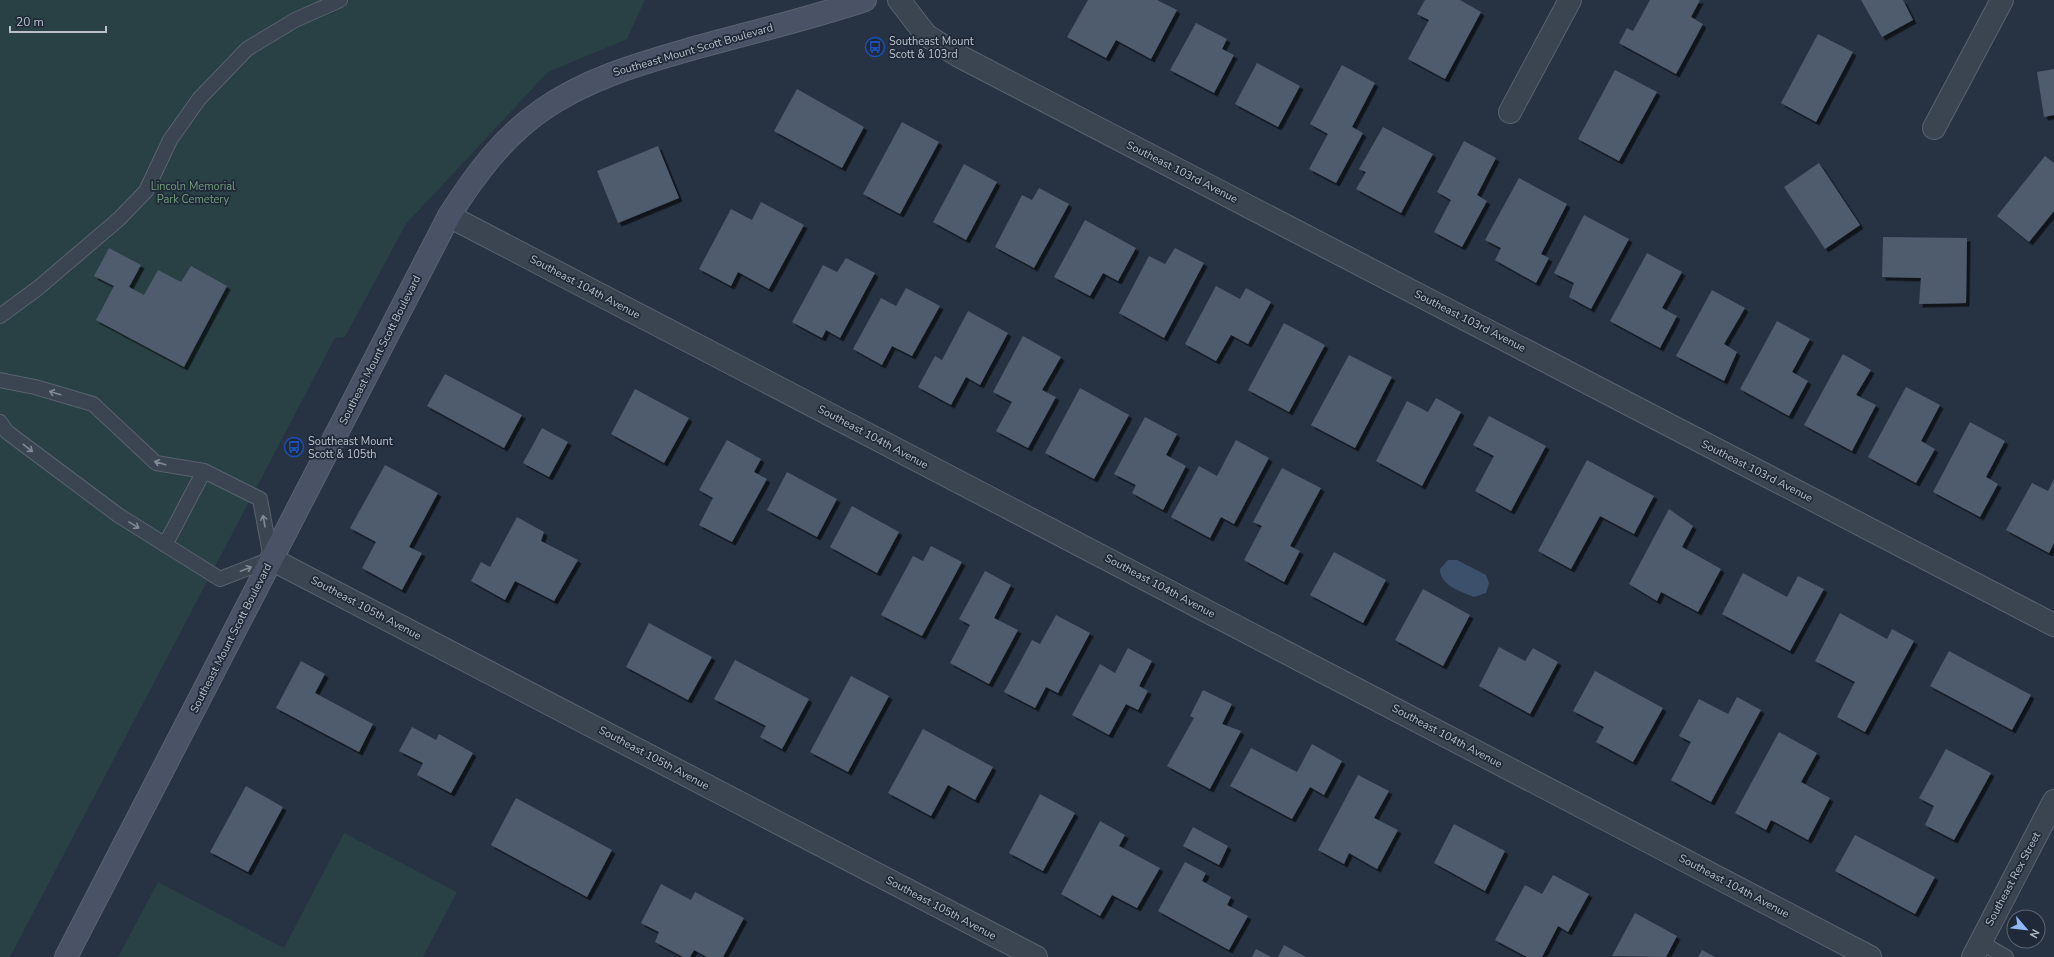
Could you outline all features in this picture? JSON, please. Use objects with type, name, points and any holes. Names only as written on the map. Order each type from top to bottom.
[{"type":"street","name":"Southeast Mount Scott Boulevard","points":[[66,957],[449,216],[470,184],[492,155],[512,135],[542,110],[569,94],[603,77],[636,65],[829,12],[865,0]]},
{"type":"street","name":"Southeast 103rd Avenue","points":[[899,0],[926,35],[957,55],[2054,625]]},
{"type":"street","points":[[1510,112],[1570,0]]},
{"type":"street","points":[[1934,128],[2002,0]]},
{"type":"street","name":"Southeast 104th Avenue","points":[[449,216],[1870,957]]},
{"type":"street","name":"Southeast 105th Avenue","points":[[272,559],[1008,951],[1036,957]]},
{"type":"street","name":"Southeast Rex Street","points":[[1976,950],[2054,801]]},
{"type":"lane","points":[[0,316],[38,288],[119,219],[146,191],[170,140],[186,117],[199,99],[247,49],[295,20],[340,0]]},
{"type":"lane","points":[[0,380],[35,387],[93,404],[156,463],[204,470],[260,499],[272,559],[220,579],[118,515],[7,432],[0,422]]},
{"type":"lane","points":[[165,545],[204,470]]},
{"type":"lane","points":[[1976,950],[2006,957]]},
{"type":"green space","name":"Lincoln Memorial Park Cemetery","points":[[0,0],[645,0],[627,39],[548,72],[406,224],[345,337],[335,338],[10,957],[0,957]]},
{"type":"green space","points":[[344,833],[457,892],[423,957],[118,957],[158,882],[284,948]]},
{"type":"water","points":[[1448,560],[1457,560],[1486,575],[1489,583],[1486,593],[1474,597],[1447,584],[1441,575],[1440,569]]},
{"type":"building","points":[[1088,0],[1157,0],[1177,10],[1151,59],[1116,40],[1106,58],[1067,37]]},
{"type":"building","points":[[1425,0],[1460,0],[1481,12],[1445,79],[1408,59],[1429,20],[1417,14]]},
{"type":"building","points":[[1650,0],[1700,0],[1691,17],[1703,24],[1676,74],[1619,43],[1627,28],[1633,31]]},
{"type":"building","points":[[1861,0],[1903,0],[1913,20],[1882,37]]},
{"type":"building","points":[[1196,23],[1227,39],[1222,49],[1234,55],[1214,93],[1170,70]]},
{"type":"building","points":[[1818,34],[1853,52],[1816,122],[1781,103]]},
{"type":"building","points":[[1257,63],[1300,86],[1278,127],[1235,104]]},
{"type":"building","points":[[1342,65],[1375,83],[1352,127],[1363,133],[1336,183],[1309,169],[1328,134],[1310,124]]},
{"type":"building","points":[[2054,69],[2054,115],[2044,117],[2037,72]]},
{"type":"building","points":[[1615,70],[1657,92],[1619,161],[1578,139]]},
{"type":"building","points":[[797,89],[864,127],[842,168],[774,131]]},
{"type":"building","points":[[902,122],[939,142],[900,214],[863,194]]},
{"type":"building","points":[[1383,127],[1433,154],[1401,213],[1356,189],[1366,172],[1359,169]]},
{"type":"building","points":[[1464,141],[1496,158],[1477,195],[1487,201],[1462,247],[1434,232],[1451,200],[1437,192]]},
{"type":"building","points":[[658,146],[679,198],[618,223],[597,171]]},
{"type":"building","points":[[2045,156],[2054,163],[2054,211],[2029,242],[1997,216]]},
{"type":"building","points":[[1819,163],[1860,225],[1825,249],[1784,187]]},
{"type":"building","points":[[964,164],[997,182],[966,240],[933,222]]},
{"type":"building","points":[[1519,178],[1567,204],[1541,254],[1549,258],[1536,283],[1495,260],[1501,248],[1485,240]]},
{"type":"building","points":[[1039,188],[1069,204],[1034,268],[995,247],[1022,195],[1032,200]]},
{"type":"building","points":[[761,202],[804,225],[769,289],[738,272],[731,286],[699,269],[731,209],[752,220]]},
{"type":"building","points":[[1584,215],[1629,239],[1591,309],[1569,297],[1574,283],[1554,273]]},
{"type":"building","points":[[1085,220],[1136,248],[1118,281],[1103,273],[1090,296],[1054,277]]},
{"type":"building","points":[[1883,237],[1967,238],[1966,303],[1919,304],[1921,278],[1882,277]]},
{"type":"building","points":[[109,248],[141,265],[129,287],[144,295],[158,270],[181,282],[191,266],[227,286],[184,367],[96,320],[114,286],[94,276]]},
{"type":"building","points":[[1175,248],[1204,263],[1164,338],[1119,313],[1149,256],[1165,264]]},
{"type":"building","points":[[1647,253],[1682,272],[1662,308],[1677,316],[1660,348],[1610,321]]},
{"type":"building","points":[[846,258],[875,273],[840,338],[826,330],[822,338],[792,322],[823,265],[837,272]]},
{"type":"building","points":[[1216,286],[1240,299],[1246,288],[1271,302],[1248,344],[1231,335],[1216,361],[1185,344]]},
{"type":"building","points":[[906,288],[940,306],[912,356],[892,346],[882,365],[853,349],[881,298],[896,306]]},
{"type":"building","points":[[1712,290],[1745,308],[1724,344],[1737,352],[1724,381],[1676,356]]},
{"type":"building","points":[[968,311],[1008,333],[980,385],[966,377],[951,405],[918,387],[935,356],[942,360]]},
{"type":"building","points":[[1777,321],[1810,339],[1792,372],[1808,381],[1789,416],[1740,389]]},
{"type":"building","points":[[1284,323],[1325,345],[1289,412],[1248,390]]},
{"type":"building","points":[[1023,336],[1061,357],[1042,390],[1056,397],[1028,448],[996,431],[1012,402],[993,392]]},
{"type":"building","points":[[1843,354],[1871,370],[1856,395],[1876,405],[1852,451],[1804,425]]},
{"type":"building","points":[[1349,355],[1392,377],[1355,448],[1311,425]]},
{"type":"building","points":[[445,374],[522,415],[504,448],[427,406]]},
{"type":"building","points":[[1906,387],[1940,405],[1921,441],[1935,449],[1916,483],[1868,457]]},
{"type":"building","points":[[1080,388],[1129,415],[1094,479],[1045,453]]},
{"type":"building","points":[[635,389],[689,418],[664,463],[611,434]]},
{"type":"building","points":[[1436,398],[1461,412],[1422,486],[1376,461],[1407,401],[1428,412]]},
{"type":"building","points":[[1489,416],[1546,446],[1511,511],[1475,491],[1494,456],[1473,445]]},
{"type":"building","points":[[1145,417],[1177,434],[1166,455],[1186,466],[1163,510],[1132,493],[1136,485],[1114,474]]},
{"type":"building","points":[[1970,422],[2005,441],[1986,477],[1998,484],[1980,517],[1933,492]]},
{"type":"building","points":[[542,428],[568,442],[549,477],[523,463]]},
{"type":"building","points":[[727,440],[761,459],[754,472],[767,479],[732,542],[699,525],[713,498],[699,490]]},
{"type":"building","points":[[1236,440],[1269,458],[1234,524],[1221,517],[1210,538],[1171,517],[1199,466],[1217,476]]},
{"type":"building","points":[[1587,460],[1654,496],[1634,534],[1600,516],[1571,569],[1538,551]]},
{"type":"building","points":[[385,465],[438,493],[409,547],[422,553],[402,590],[362,568],[376,542],[350,528]]},
{"type":"building","points":[[1282,468],[1321,488],[1290,546],[1300,551],[1284,582],[1244,560],[1262,526],[1253,522]]},
{"type":"building","points":[[787,472],[837,499],[817,537],[767,510]]},
{"type":"building","points":[[2054,479],[2054,543],[2049,553],[2006,530],[2032,483],[2048,491]]},
{"type":"building","points":[[852,506],[899,532],[877,573],[830,547]]},
{"type":"building","points":[[1669,509],[1693,526],[1682,547],[1721,569],[1698,612],[1661,592],[1657,601],[1629,584]]},
{"type":"building","points":[[517,517],[544,532],[541,541],[578,560],[554,601],[515,581],[505,600],[471,581],[481,562],[490,567]]},
{"type":"building","points":[[931,546],[962,562],[922,636],[881,615],[913,556],[923,561]]},
{"type":"building","points":[[1334,552],[1386,580],[1363,623],[1310,595]]},
{"type":"building","points":[[985,571],[1011,585],[994,618],[1018,630],[989,684],[950,663],[970,625],[959,619]]},
{"type":"building","points":[[1743,573],[1787,597],[1798,576],[1824,589],[1790,651],[1722,614]]},
{"type":"building","points":[[1423,589],[1470,615],[1443,666],[1395,640]]},
{"type":"building","points":[[1840,613],[1887,639],[1892,629],[1914,641],[1865,732],[1837,717],[1855,682],[1815,661]]},
{"type":"building","points":[[1056,615],[1090,633],[1058,693],[1046,687],[1035,708],[1004,692],[1032,640],[1040,644]]},
{"type":"building","points":[[649,623],[712,657],[688,700],[626,667]]},
{"type":"building","points":[[1499,647],[1525,661],[1533,648],[1558,662],[1530,714],[1479,686]]},
{"type":"building","points":[[1128,648],[1152,661],[1139,686],[1148,691],[1138,710],[1126,704],[1109,735],[1072,715],[1100,664],[1115,673]]},
{"type":"building","points":[[1949,651],[2031,695],[2012,730],[1930,686]]},
{"type":"building","points":[[735,660],[809,699],[782,749],[760,737],[766,726],[714,699]]},
{"type":"building","points":[[301,661],[325,674],[315,693],[373,724],[359,752],[276,708]]},
{"type":"building","points":[[1595,671],[1663,708],[1633,762],[1596,742],[1604,727],[1573,711]]},
{"type":"building","points":[[851,676],[889,696],[848,772],[810,752]]},
{"type":"building","points":[[1203,690],[1232,704],[1222,724],[1241,731],[1210,789],[1167,766],[1194,718],[1190,716]]},
{"type":"building","points":[[1737,697],[1761,710],[1711,802],[1671,780],[1691,742],[1679,736],[1699,699],[1728,714]]},
{"type":"building","points":[[412,727],[436,740],[439,734],[473,753],[451,793],[417,775],[423,763],[399,751]]},
{"type":"building","points":[[923,729],[993,767],[975,800],[948,785],[931,816],[888,793]]},
{"type":"building","points":[[1779,732],[1817,753],[1801,782],[1830,798],[1808,840],[1771,820],[1766,830],[1735,813]]},
{"type":"building","points":[[1312,744],[1342,761],[1324,795],[1310,787],[1292,819],[1230,786],[1251,748],[1297,772]]},
{"type":"building","points":[[1946,749],[1991,773],[1954,840],[1925,825],[1934,806],[1919,798]]},
{"type":"building","points":[[1358,775],[1389,791],[1374,818],[1398,830],[1377,869],[1349,853],[1344,864],[1318,850]]},
{"type":"building","points":[[246,786],[283,807],[248,872],[210,852]]},
{"type":"building","points":[[1040,794],[1075,813],[1043,871],[1009,853]]},
{"type":"building","points":[[516,798],[612,850],[587,897],[491,845]]},
{"type":"building","points":[[1100,821],[1125,835],[1119,846],[1160,868],[1137,908],[1112,895],[1100,916],[1061,894]]},
{"type":"building","points":[[1454,824],[1505,851],[1485,891],[1434,863]]},
{"type":"building","points":[[1193,827],[1228,846],[1219,865],[1183,846]]},
{"type":"building","points":[[1855,835],[1935,877],[1915,914],[1835,871]]},
{"type":"building","points":[[1185,862],[1206,873],[1202,881],[1231,897],[1227,905],[1248,916],[1229,950],[1158,911]]},
{"type":"building","points":[[1553,875],[1589,894],[1568,932],[1558,926],[1542,957],[1527,957],[1495,940],[1525,885],[1542,894]]},
{"type":"building","points":[[661,884],[691,900],[695,892],[744,918],[723,957],[707,957],[694,950],[690,957],[683,957],[655,942],[659,932],[641,923]]},
{"type":"building","points":[[1635,913],[1677,936],[1666,957],[1612,956]]},
{"type":"building","points":[[1284,945],[1306,957],[1278,957]]},
{"type":"building","points":[[1256,949],[1271,957],[1252,957]]},
{"type":"building","points":[[1702,950],[1715,957],[1698,957]]},
{"type":"place","name":"Southeast Mount Scott & 103rd","points":[[875,47]]},
{"type":"place","name":"Southeast Mount Scott & 105th","points":[[294,447]]}]
